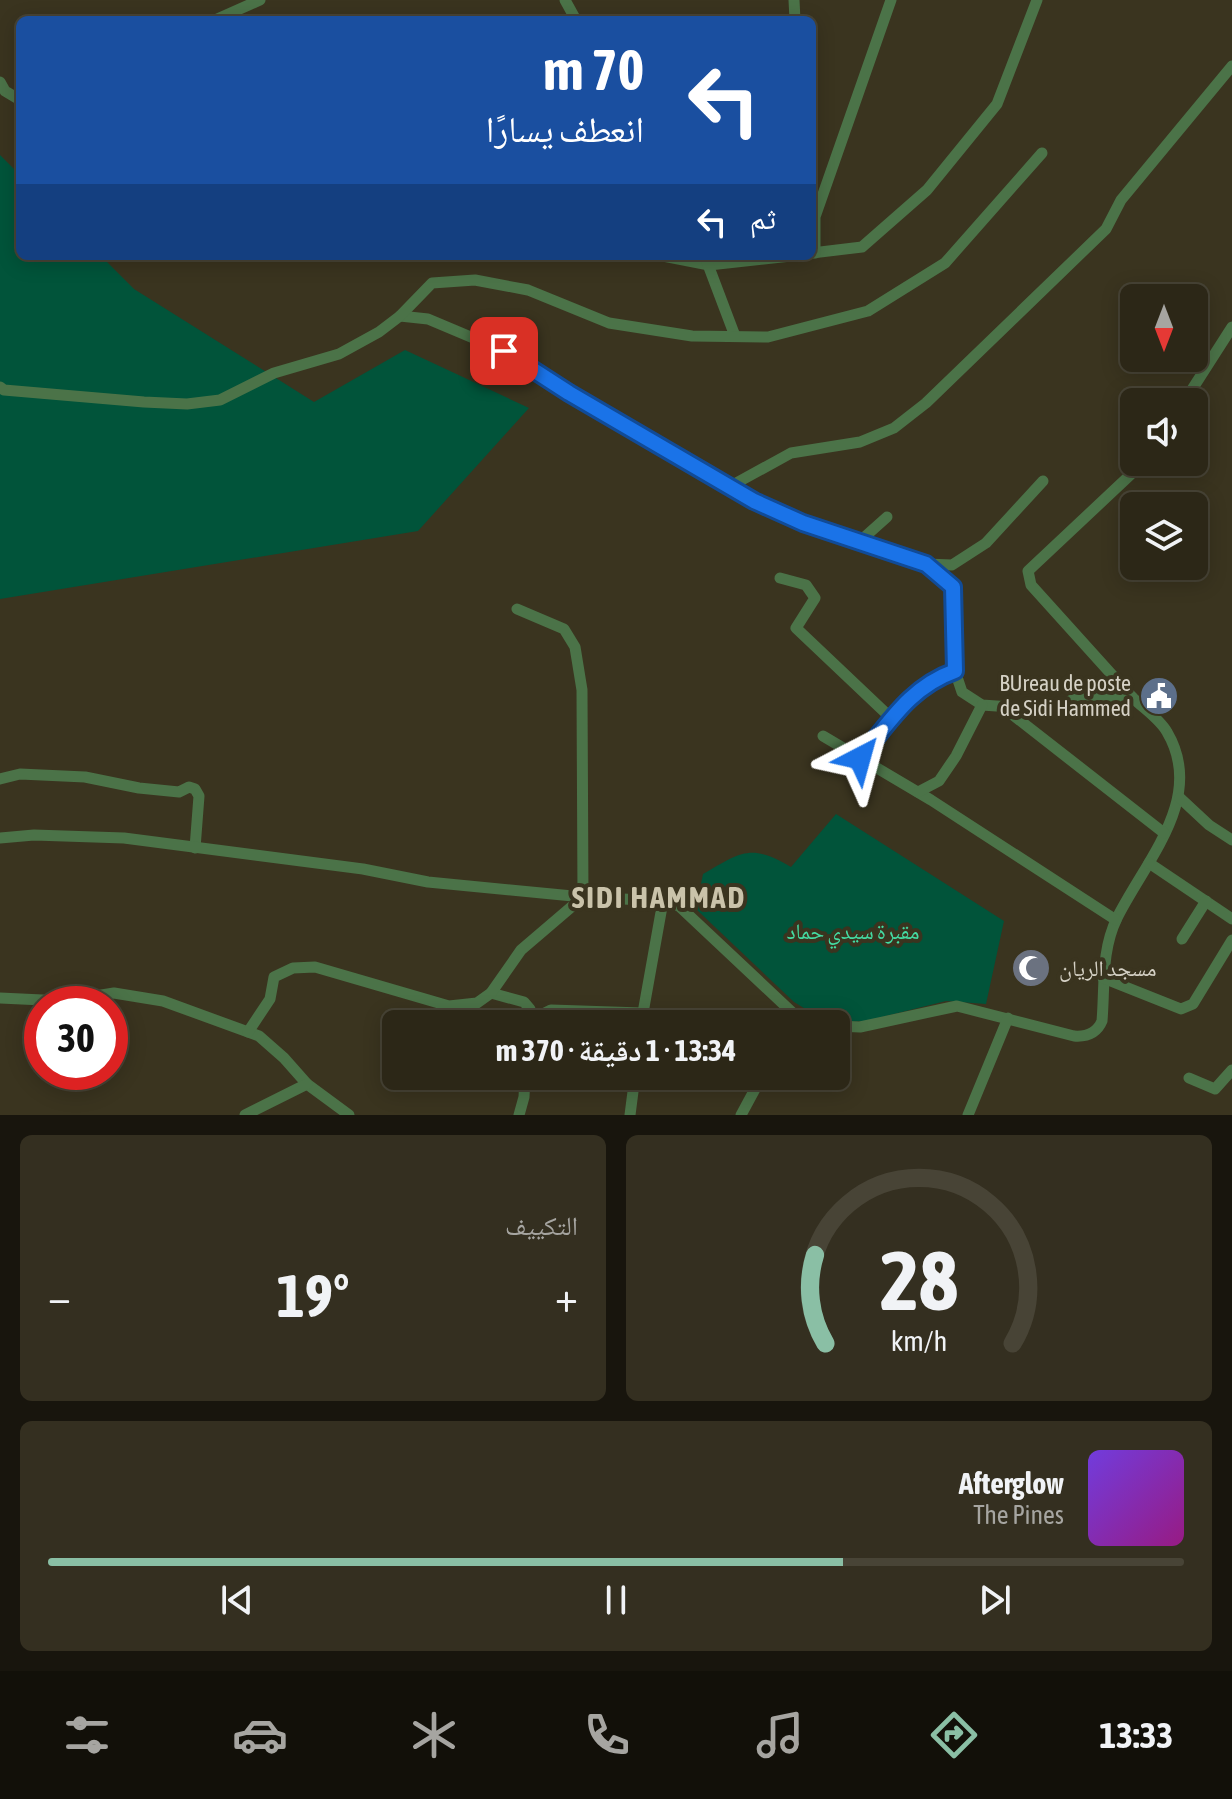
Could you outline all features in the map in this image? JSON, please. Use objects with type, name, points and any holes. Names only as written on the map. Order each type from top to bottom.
[{"type":"street","points":[[224,16],[260,0]]},
{"type":"street","points":[[816,214],[891,0]]},
{"type":"street","points":[[816,253],[862,247],[927,190],[997,104],[1037,0]]},
{"type":"street","points":[[729,487],[791,453],[860,442],[894,428],[926,403],[1106,229],[1121,200],[1232,66]]},
{"type":"street","points":[[0,82],[5,91],[16,98]]},
{"type":"street","points":[[0,387],[4,390],[144,402],[187,404],[220,400],[274,373],[339,354],[379,332],[400,316],[432,283],[475,280],[528,290],[609,323],[692,336],[768,337],[868,311],[945,263],[1042,153]]},
{"type":"street","points":[[705,261],[735,336]]},
{"type":"street","points":[[400,316],[428,319],[504,351],[729,487],[803,523],[926,564],[952,565],[986,543],[1043,481]]},
{"type":"street","points":[[1193,388],[1232,327]]},
{"type":"street","points":[[850,1027],[953,1006],[1074,1036],[1087,1036],[1102,1021],[1105,956],[1116,920],[1149,863],[1180,798],[1181,765],[1167,730],[1132,697],[1031,585],[1028,571],[1129,476]]},
{"type":"street","points":[[859,542],[887,517]]},
{"type":"street","points":[[926,564],[953,587]]},
{"type":"street","points":[[952,565],[955,671],[962,692],[982,705],[1052,710],[1080,696],[1111,699],[1132,697]]},
{"type":"street","points":[[780,578],[806,585],[815,598],[796,628],[892,719]]},
{"type":"street","points":[[248,1032],[270,999],[274,977],[304,966],[449,1006],[477,1003],[491,993],[521,950],[583,897],[582,690],[575,647],[564,629],[517,609]]},
{"type":"street","points":[[860,758],[904,704],[933,679],[955,671]]},
{"type":"street","points":[[918,792],[939,781],[956,756],[982,705]]},
{"type":"street","points":[[1004,708],[1164,833]]},
{"type":"street","points":[[823,736],[918,792],[1116,920]]},
{"type":"street","points":[[0,779],[20,774],[85,777],[179,792],[189,787],[195,789],[199,796],[195,848]]},
{"type":"street","points":[[1180,798],[1209,825],[1232,840]]},
{"type":"street","points":[[0,838],[34,835],[124,838],[363,869],[428,882],[583,897],[663,901],[679,906],[784,1010]]},
{"type":"street","points":[[1149,863],[1232,919]]},
{"type":"street","points":[[643,1010],[663,901]]},
{"type":"street","points":[[1182,939],[1206,901]]},
{"type":"street","points":[[1103,978],[1181,1009],[1188,1008],[1232,940]]},
{"type":"street","points":[[0,998],[64,1001],[114,993],[163,1001],[259,1036],[307,1084],[349,1115]]},
{"type":"street","points":[[491,993],[524,1002],[530,1010]]},
{"type":"street","points":[[968,1115],[1008,1018]]},
{"type":"street","points":[[1189,1078],[1215,1089],[1232,1070]]},
{"type":"street","points":[[245,1115],[307,1084]]},
{"type":"street","points":[[519,1115],[524,1090]]},
{"type":"street","points":[[630,1115],[633,1090]]},
{"type":"street","points":[[741,1115],[754,1090]]},
{"type":"green space","points":[[0,155],[16,171],[16,260],[105,260],[134,289],[314,402],[405,350],[529,408],[418,531],[0,599]]},
{"type":"green space","name":"مقبرة سيدي حماد","points":[[836,814],[1004,921],[986,1004],[946,1001],[866,1021],[850,1022],[850,1010],[807,1010],[794,1002],[696,909],[703,874],[727,860],[756,853],[791,867]]},
{"type":"place","name":"BUreau de poste de Sidi Hammed","points":[[1159,696]]},
{"type":"place","name":"مسجد الريان","points":[[1031,968]]},
{"type":"district","name":"SIDI HAMMAD","points":[[659,898]]},
{"type":"route","points":[[504,351],[569,393],[754,501],[803,523],[926,564],[953,587],[955,671],[933,679],[904,704],[860,758]]}]
